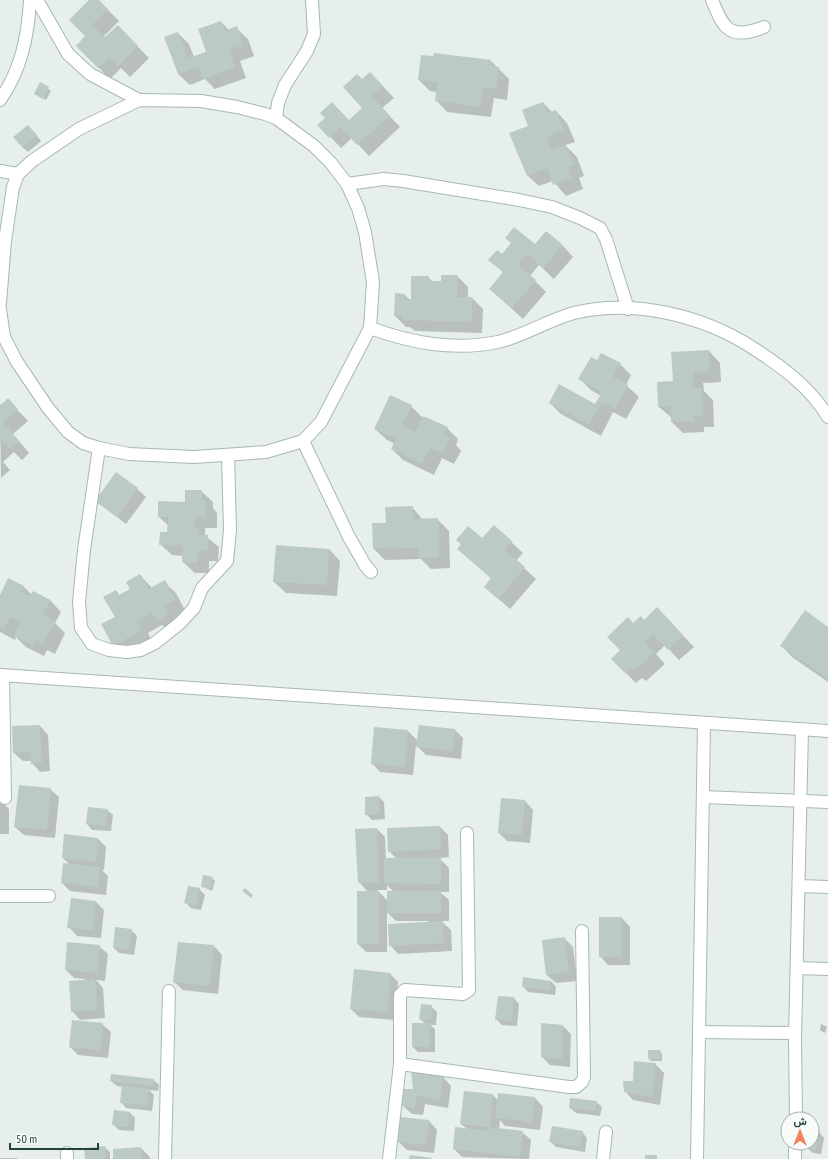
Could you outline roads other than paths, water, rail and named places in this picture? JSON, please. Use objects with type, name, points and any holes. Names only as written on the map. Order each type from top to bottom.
[{"type":"street","points":[[0,100],[19,66],[25,44],[30,0]]},
{"type":"street","points":[[37,0],[68,54],[90,74],[139,100]]},
{"type":"street","points":[[276,118],[278,103],[285,85],[307,51],[314,34],[312,0]]},
{"type":"street","points":[[712,0],[724,27],[732,33],[753,32],[764,27]]},
{"type":"street","points":[[0,303],[7,229],[13,187],[18,174],[32,161],[79,129],[139,100],[201,101],[237,107],[276,118],[314,146],[347,184],[358,208],[365,232],[373,282],[370,328],[321,422],[303,441],[266,452],[228,455],[194,457],[130,454],[82,443],[68,432],[48,408],[8,346],[4,337],[0,309]]},
{"type":"street","points":[[0,171],[18,174]]},
{"type":"street","points":[[347,184],[384,179],[403,181],[552,207],[580,218],[600,228],[606,239],[628,308]]},
{"type":"street","points":[[370,328],[398,338],[422,343],[448,346],[476,345],[499,341],[546,322],[575,313],[638,308],[673,314],[701,321],[744,342],[782,367],[799,382],[828,417]]},
{"type":"street","points":[[303,441],[349,537],[365,565],[371,572]]},
{"type":"street","points":[[99,448],[84,550],[79,602],[81,628],[92,644],[109,650],[128,652],[140,650],[155,643],[180,624],[194,608],[202,588],[227,561],[230,530],[228,455]]},
{"type":"street","points":[[5,798],[2,675],[828,731]]},
{"type":"street","points":[[697,1159],[704,723]]},
{"type":"street","points":[[796,1111],[796,968],[802,729]]},
{"type":"street","points":[[702,797],[828,802]]},
{"type":"street","points":[[389,1159],[400,1064],[400,1000],[402,992],[405,990],[463,994],[469,990],[467,833]]},
{"type":"street","points":[[799,886],[828,886]]},
{"type":"street","points":[[0,896],[49,896]]},
{"type":"street","points":[[400,1064],[576,1087],[582,1082],[584,1077],[582,931]]},
{"type":"street","points":[[796,968],[828,969]]},
{"type":"street","points":[[165,1159],[169,991]]},
{"type":"street","points":[[699,1032],[795,1033]]},
{"type":"street","points":[[603,1159],[606,1132]]}]
